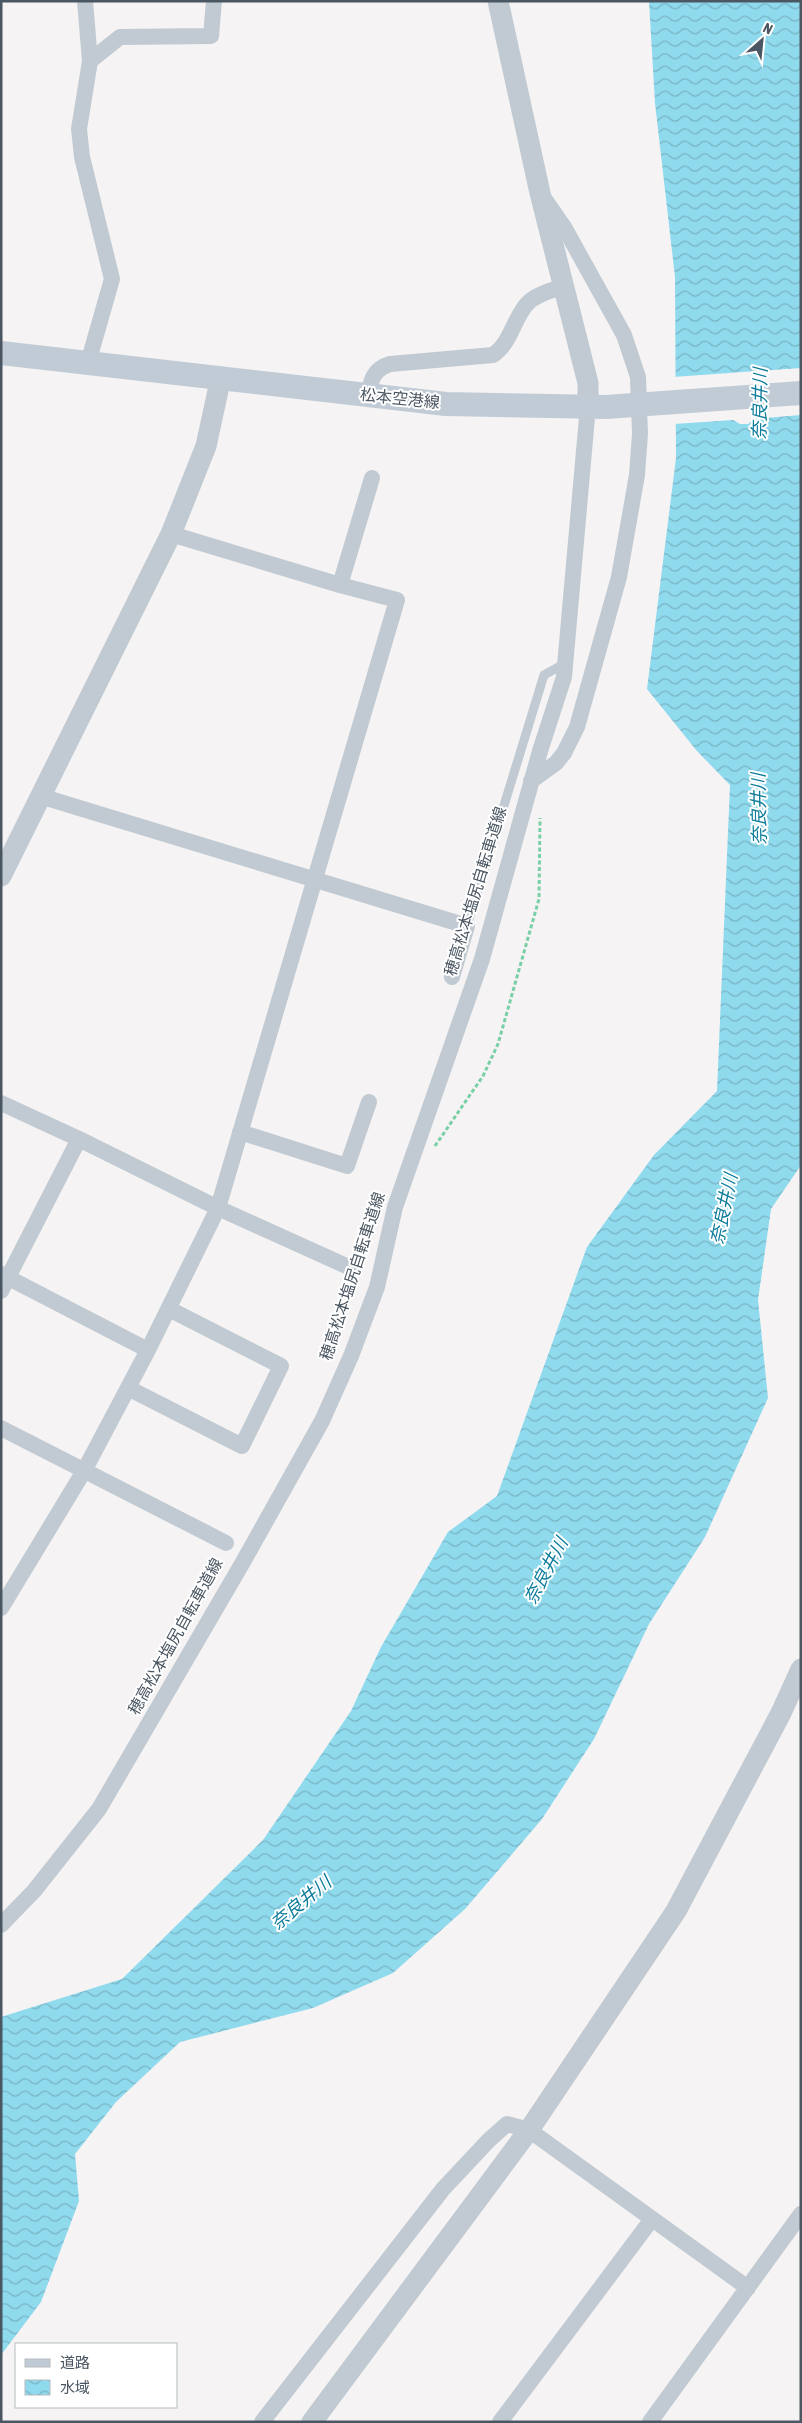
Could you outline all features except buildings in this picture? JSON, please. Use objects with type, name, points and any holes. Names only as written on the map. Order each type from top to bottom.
[{"type":"main road","name":"松本空港線","points":[[1,353],[446,404],[597,407],[801,393]]},
{"type":"street","points":[[85,1],[90,61],[79,129],[82,157],[112,278],[88,363]]},
{"type":"street","points":[[90,61],[120,38],[211,36],[214,1]]},
{"type":"street","points":[[1,1925],[34,1891],[99,1809],[172,1687],[322,1421],[352,1356],[377,1287],[396,1207],[482,959],[531,781],[564,677],[564,664],[597,407],[588,383],[540,193],[498,1]]},
{"type":"street","points":[[531,781],[556,763],[564,753],[577,727],[619,577],[636,475],[640,434],[638,377],[624,335],[564,227],[540,193]]},
{"type":"street","points":[[368,395],[373,374],[385,365],[494,355],[501,350],[526,304],[546,292],[565,286]]},
{"type":"street","points":[[1,876],[171,534],[206,446],[221,377]]},
{"type":"street","points":[[340,585],[372,478]]},
{"type":"street","points":[[1,1608],[84,1471],[148,1350],[218,1208],[397,600],[340,585],[171,534]]},
{"type":"street","points":[[40,796],[467,926],[452,977]]},
{"type":"street","points":[[240,1132],[347,1166],[369,1102]]},
{"type":"street","points":[[1,1103],[79,1139],[218,1208],[353,1269]]},
{"type":"street","points":[[79,1139],[4,1281],[148,1350]]},
{"type":"street","points":[[128,1388],[242,1446],[281,1366],[169,1308]]},
{"type":"street","points":[[1,1428],[226,1543]]},
{"type":"street","points":[[312,2422],[529,2130],[676,1911],[795,1697],[801,1669]]},
{"type":"street","points":[[262,2422],[443,2189],[507,2124],[529,2130],[748,2288]]},
{"type":"street","points":[[650,2422],[801,2214]]},
{"type":"street","points":[[500,2422],[652,2219]]},
{"type":"lane","points":[[467,926],[544,675],[564,664]]},
{"type":"path","points":[[434,1148],[483,1076],[498,1044],[539,899],[540,811]]},
{"type":"water","name":"奈良井川","points":[[649,1],[801,1],[801,1165],[771,1209],[758,1300],[768,1398],[705,1537],[649,1624],[594,1739],[542,1819],[465,1909],[393,1973],[313,2008],[180,2042],[116,2102],[75,2154],[79,2201],[41,2302],[1,2355],[1,2017],[122,1979],[263,1840],[351,1711],[381,1647],[448,1532],[497,1496],[587,1247],[654,1155],[717,1091],[730,785],[697,751],[647,689],[676,458],[675,277],[655,103]]},
{"type":"pier","points":[[801,368],[801,415],[754,419],[748,424],[740,424],[733,420],[674,424],[673,377]]}]
